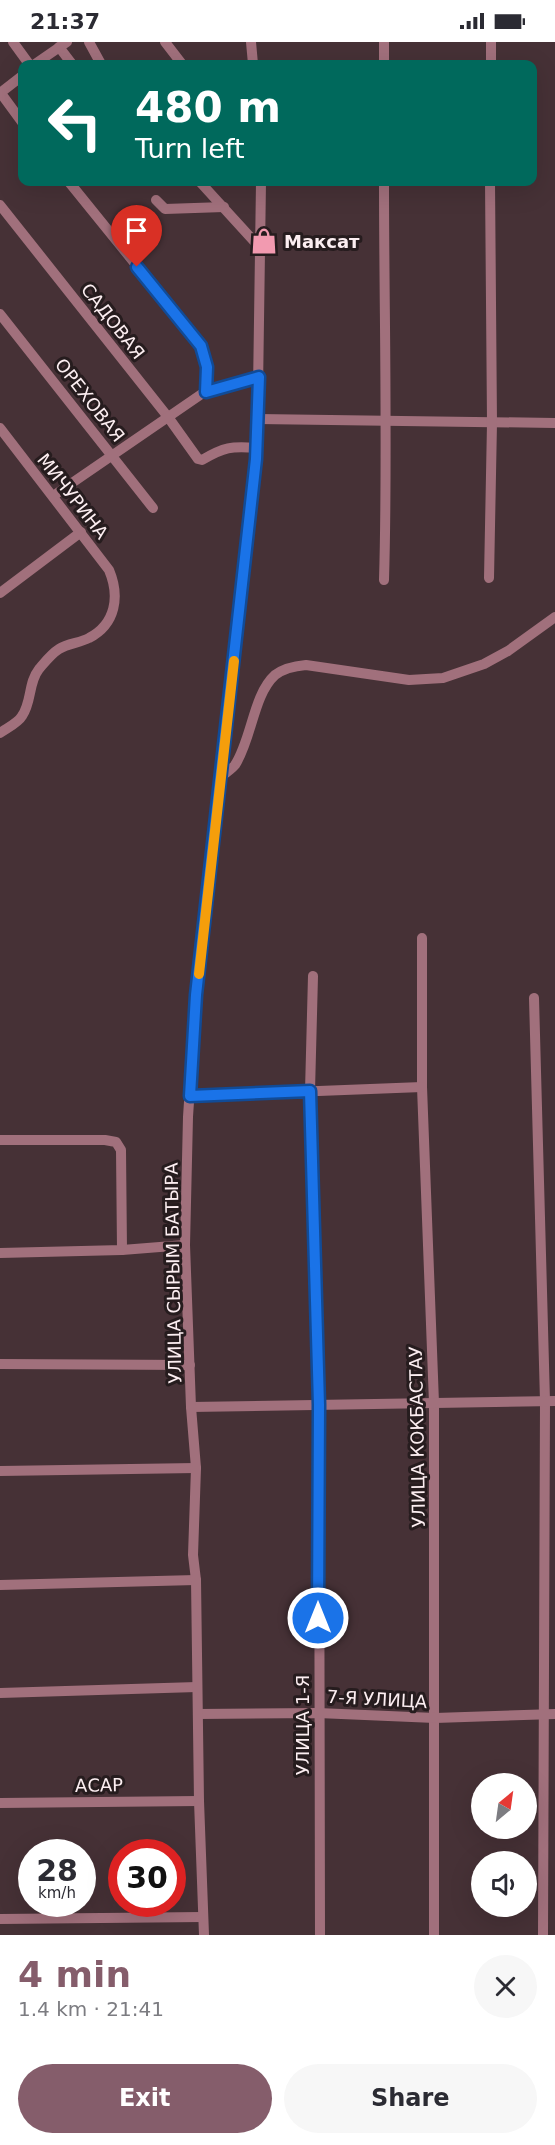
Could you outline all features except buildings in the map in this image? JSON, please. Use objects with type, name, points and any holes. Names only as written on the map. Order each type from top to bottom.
[{"type":"street","points":[[13,42],[26,60]]},
{"type":"street","points":[[89,42],[99,60]]},
{"type":"street","points":[[165,42],[179,60]]},
{"type":"street","points":[[251,42],[253,60]]},
{"type":"street","points":[[384,42],[384,60]]},
{"type":"street","points":[[490,60],[491,42]]},
{"type":"street","points":[[41,60],[63,44],[70,60]]},
{"type":"street","points":[[18,79],[0,93],[18,117]]},
{"type":"street","points":[[72,186],[201,346],[207,367],[206,392]]},
{"type":"street","points":[[204,186],[261,250]]},
{"type":"street","name":"УЛИЦА СЫРЫМ БАТЫРА","points":[[204,1935],[199,1800],[196,1580],[193,1555],[196,1468],[191,1407],[185,1245],[196,995],[257,448],[261,186]]},
{"type":"street","points":[[384,186],[386,501],[384,580]]},
{"type":"street","points":[[489,578],[492,423],[490,186]]},
{"type":"street","points":[[156,200],[165,209],[224,207]]},
{"type":"street","name":"САДОВАЯ","points":[[0,205],[168,417],[198,459],[202,460],[226,448],[257,448]]},
{"type":"street","name":"ОРЕХОВАЯ","points":[[0,314],[153,508]]},
{"type":"street","points":[[53,496],[206,392],[259,377]]},
{"type":"street","points":[[258,419],[555,423]]},
{"type":"street","name":"МИЧУРИНА","points":[[0,428],[4,441],[53,496],[109,570],[115,587],[112,614],[104,628],[90,637],[58,650],[50,657],[33,677],[26,709],[21,719],[0,733]]},
{"type":"street","points":[[0,593],[81,532]]},
{"type":"street","points":[[221,777],[234,766],[246,741],[260,700],[274,676],[282,670],[306,665],[409,680],[442,678],[484,664],[508,651],[555,617]]},
{"type":"street","name":"УЛИЦА КОКБАСТАУ","points":[[422,938],[422,1087],[434,1403],[434,1935]]},
{"type":"street","name":"УЛИЦА 1-Я","points":[[314,976],[310,1091],[319,1405],[320,1935]]},
{"type":"street","points":[[534,998],[550,1401],[550,1714],[543,1935]]},
{"type":"street","points":[[190,1096],[422,1087]]},
{"type":"street","points":[[0,1140],[105,1140],[116,1142],[121,1150],[122,1250]]},
{"type":"street","points":[[0,1253],[122,1250],[185,1245]]},
{"type":"street","points":[[0,1364],[190,1365]]},
{"type":"street","points":[[191,1407],[550,1401]]},
{"type":"street","points":[[0,1471],[196,1468]]},
{"type":"street","points":[[0,1585],[196,1580]]},
{"type":"street","points":[[0,1693],[197,1687]]},
{"type":"street","name":"7-Я УЛИЦА","points":[[198,1714],[318,1713],[435,1718],[550,1714]]},
{"type":"street","name":"АСАР","points":[[0,1803],[199,1800]]},
{"type":"street","points":[[0,1919],[203,1917]]},
{"type":"slow traffic","points":[[199,974],[234,661]]},
{"type":"place","name":"Максат","points":[[264,241]]},
{"type":"route","points":[[137,267],[201,346],[207,367],[206,392],[259,377],[256,459],[196,995],[190,1096],[310,1091],[319,1405],[318,1618]]}]
